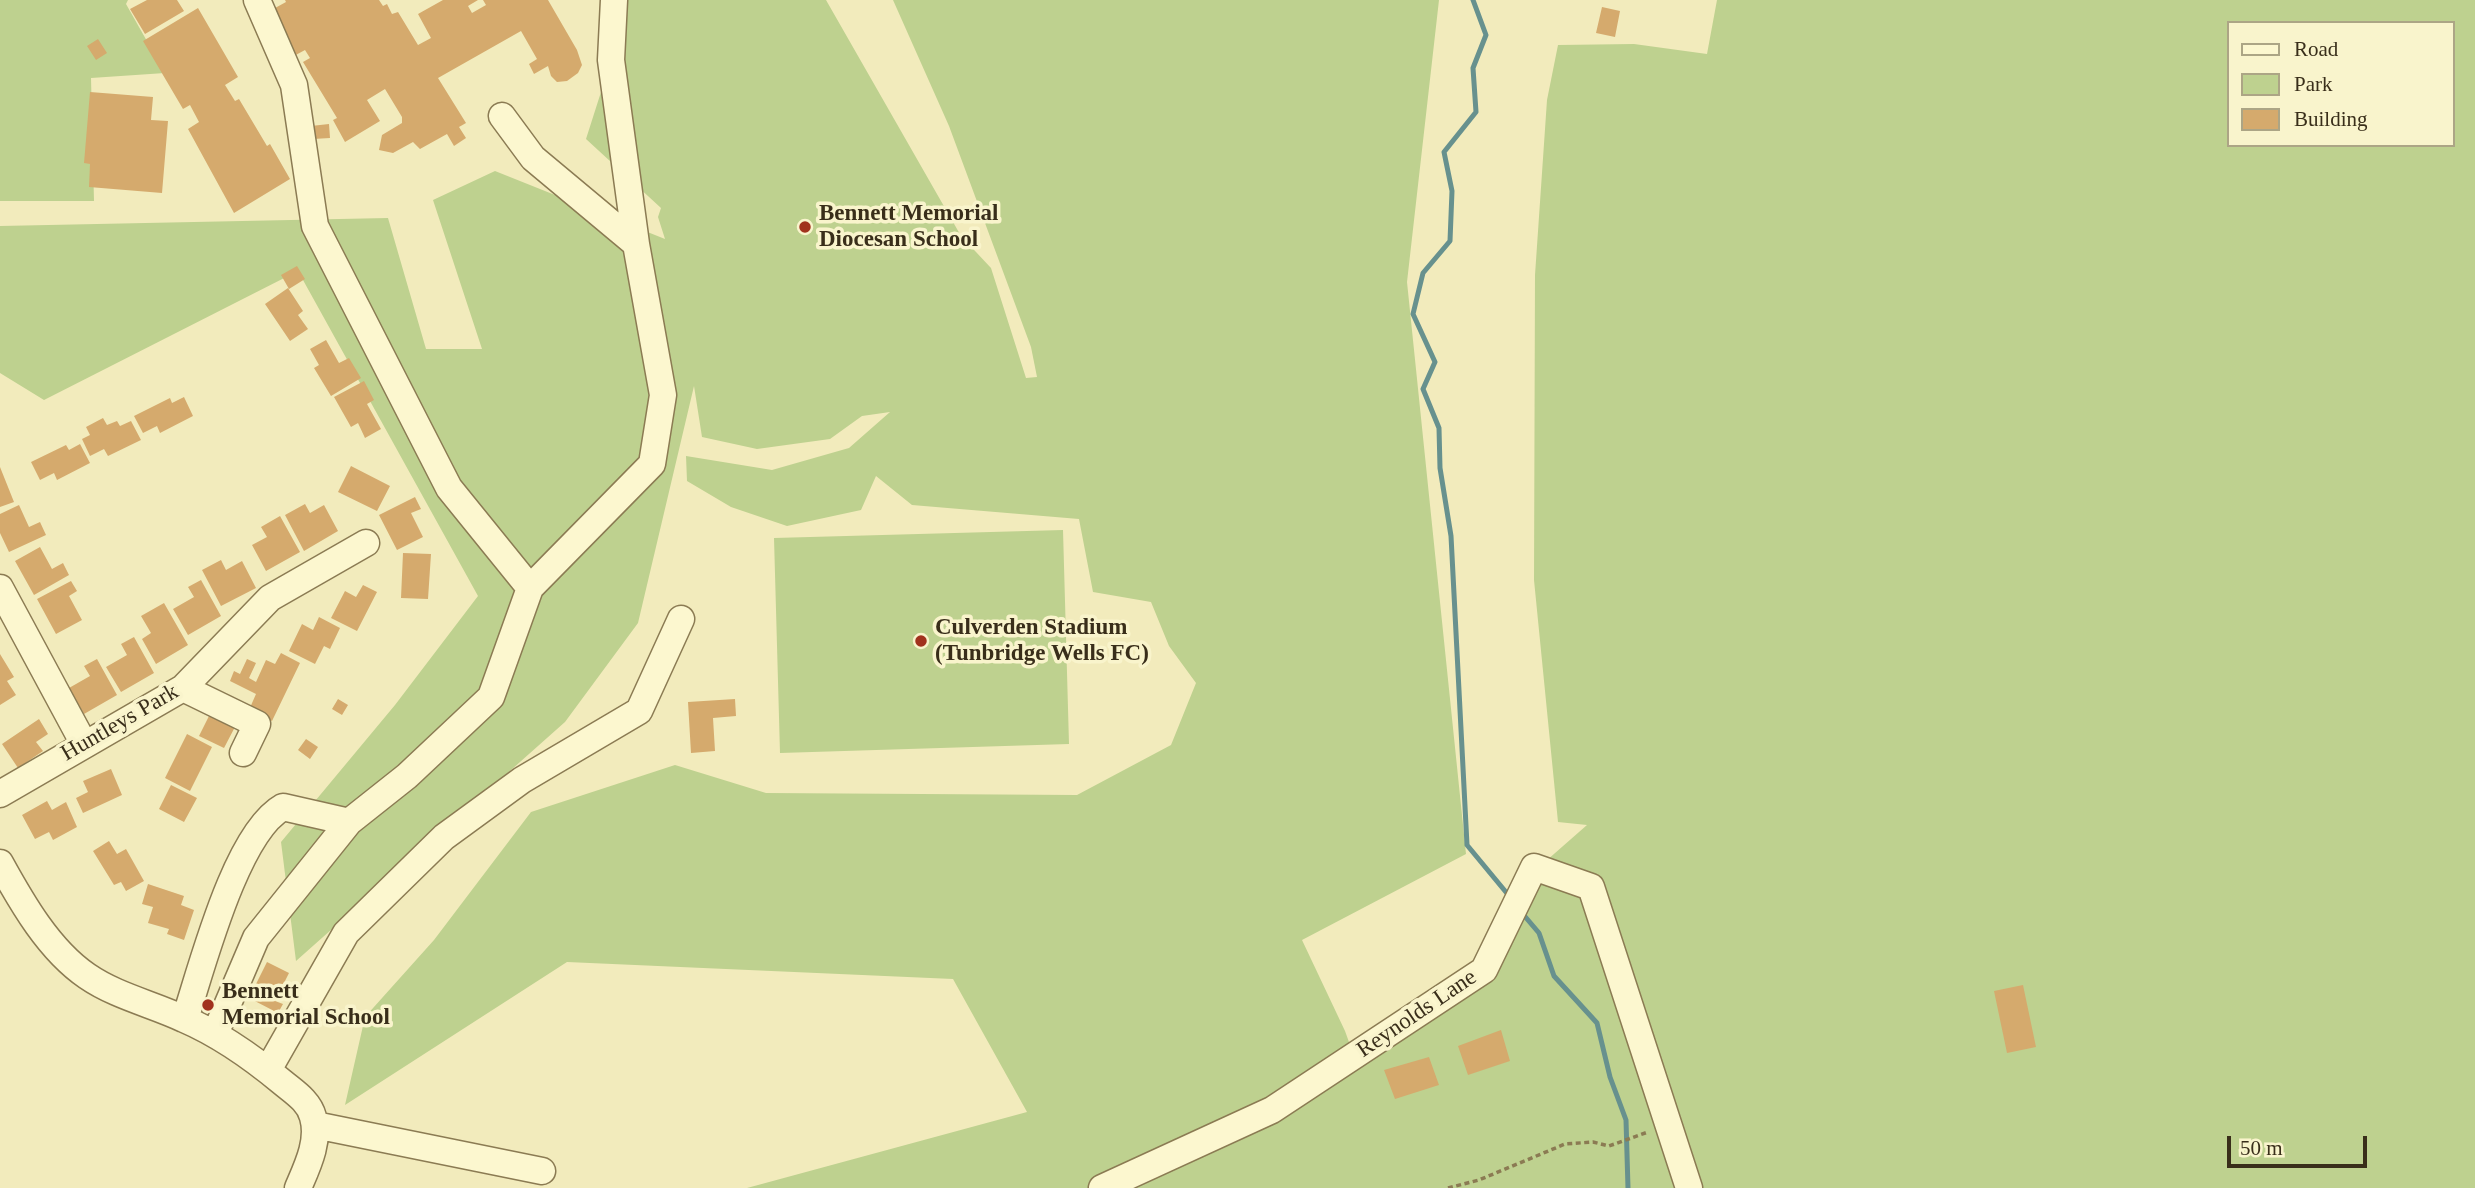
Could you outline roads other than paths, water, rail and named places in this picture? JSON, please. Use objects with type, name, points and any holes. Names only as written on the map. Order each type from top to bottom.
[{"type":"street","points":[[215,1034],[256,938],[349,822],[407,776],[491,697],[530,588],[652,464],[663,395],[636,244],[611,60],[614,0]]},
{"type":"street","points":[[258,1],[294,85],[316,226],[449,488],[530,588]]},
{"type":"street","points":[[502,116],[533,158],[636,244]]},
{"type":"street","name":"Huntleys Park","points":[[0,794],[183,688],[270,597],[366,543]]},
{"type":"street","points":[[0,588],[84,744]]},
{"type":"street","points":[[268,1070],[346,933],[444,837],[522,780],[639,710],[681,618]]},
{"type":"street","points":[[183,688],[257,724],[243,753]]},
{"type":"street","points":[[185,1019],[223,903],[241,858],[268,818],[283,807],[349,822]]},
{"type":"street","points":[[0,863],[39,926],[77,968],[117,992],[215,1034],[268,1070],[308,1104],[315,1125],[312,1150],[298,1188]]},
{"type":"street","name":"Reynolds Lane","points":[[1102,1188],[1272,1110],[1484,970],[1534,867],[1591,887],[1689,1188]]},
{"type":"street","points":[[315,1125],[542,1171]]},
{"type":"waterway","points":[[1473,0],[1486,35],[1473,68],[1476,112],[1444,152],[1452,191],[1450,241],[1423,273],[1413,314],[1435,362],[1423,389],[1439,428],[1440,468],[1451,536],[1467,845],[1510,897]]},
{"type":"waterway","points":[[1522,913],[1539,933],[1554,976],[1597,1023],[1610,1077],[1626,1120],[1628,1188]]},
{"type":"place","name":"Bennett Memorial Diocesan School","points":[[805,227]]},
{"type":"place","name":"Culverden Stadium (Tunbridge Wells FC)","points":[[921,641]]},
{"type":"place","name":"Bennett Memorial School","points":[[208,1005]]}]
